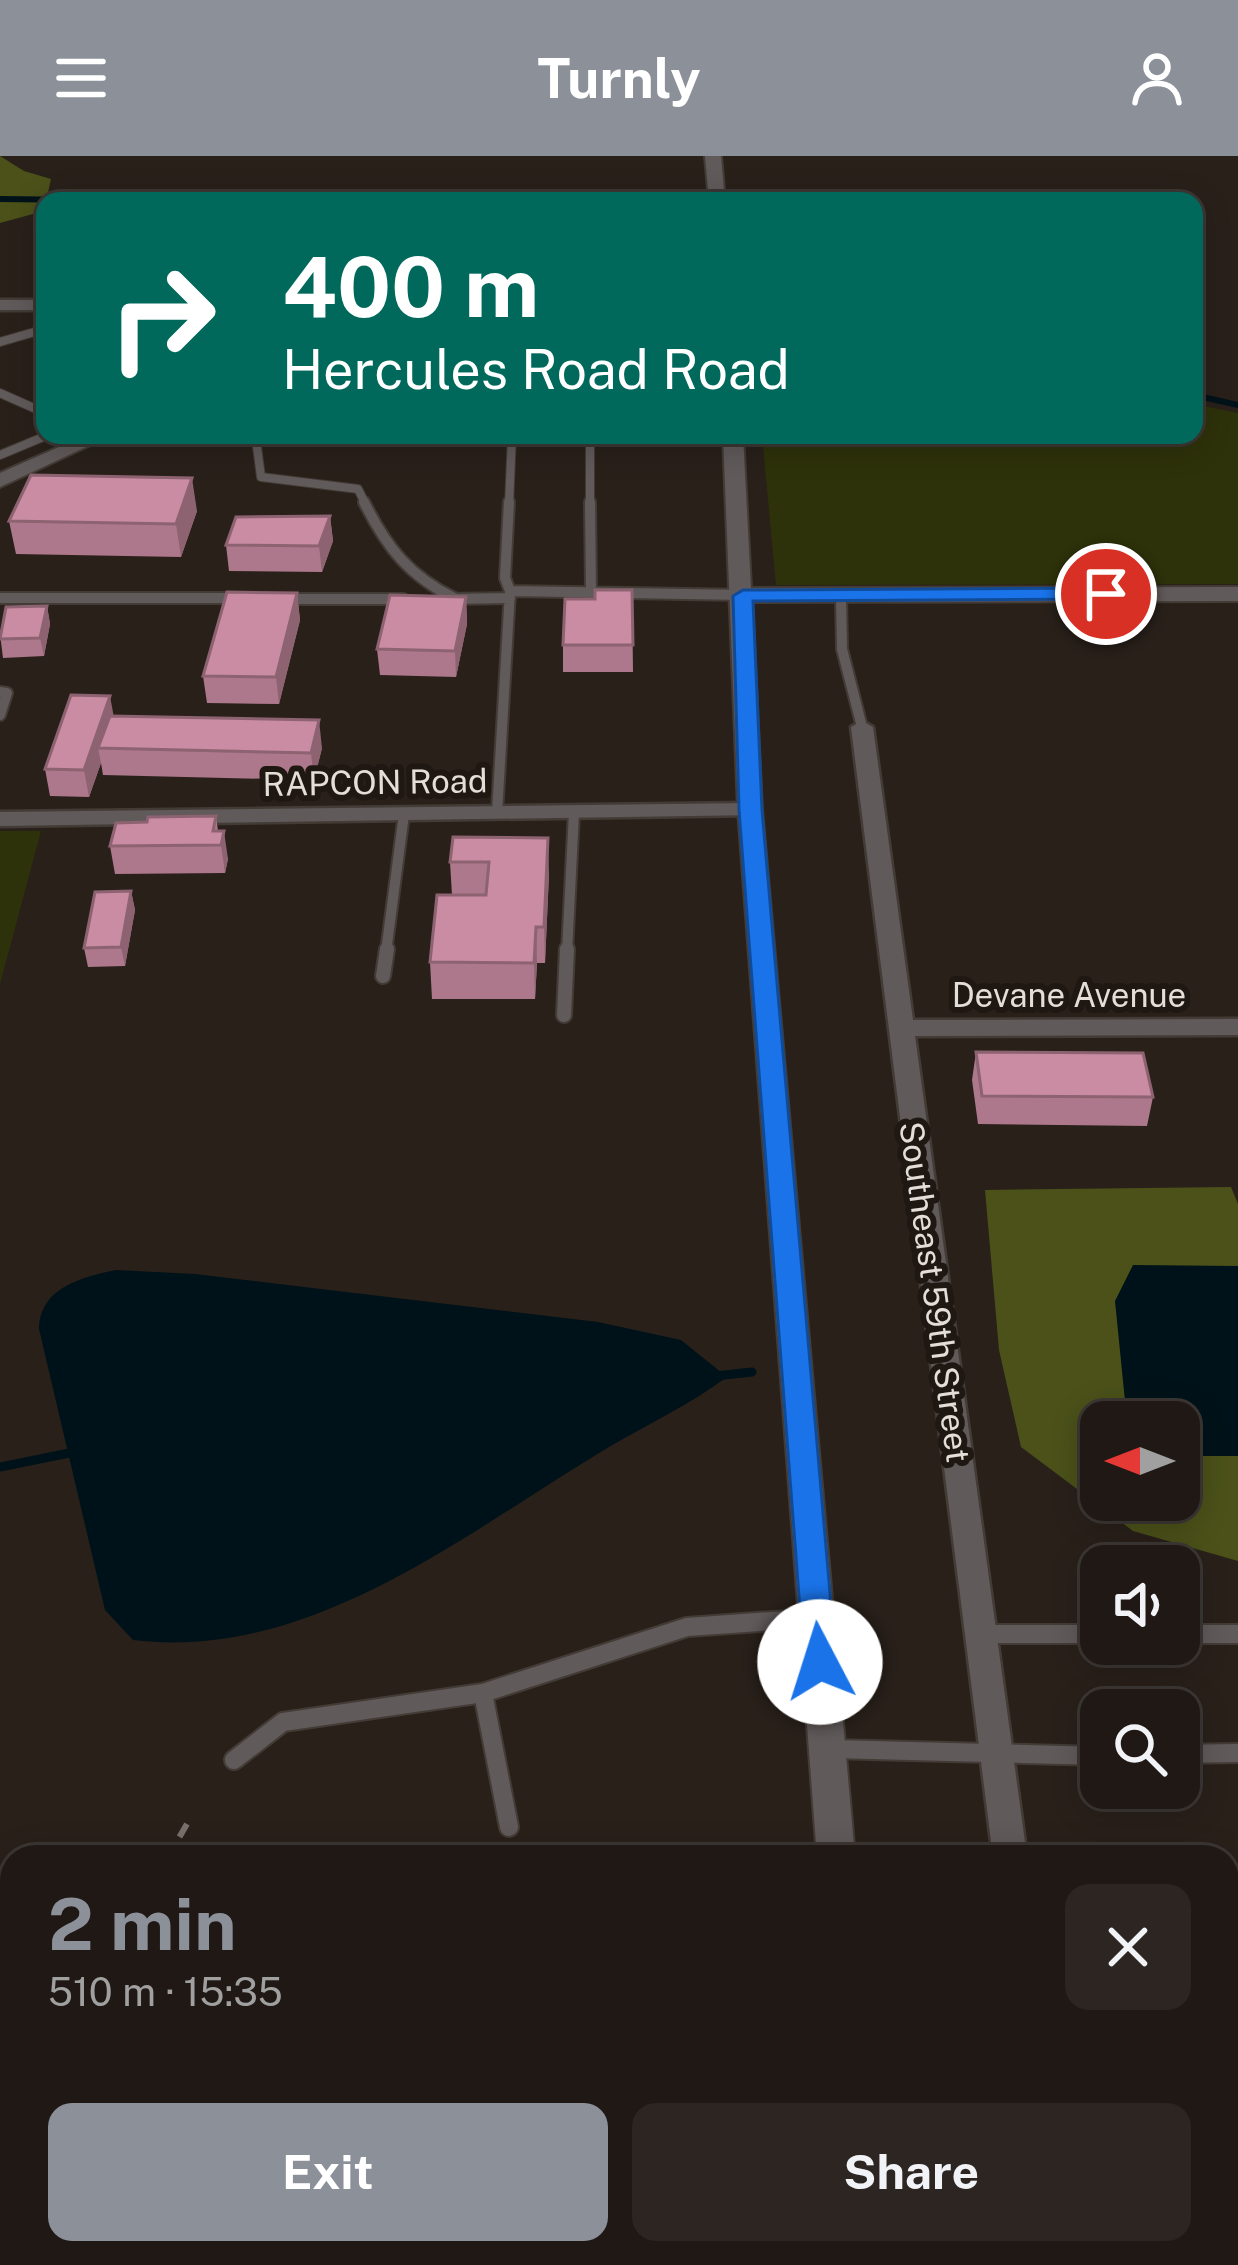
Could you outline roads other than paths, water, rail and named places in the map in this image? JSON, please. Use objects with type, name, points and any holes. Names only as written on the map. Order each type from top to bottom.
[{"type":"street","points":[[713,156],[716,192]]},
{"type":"street","points":[[0,305],[36,305]]},
{"type":"street","points":[[0,481],[80,444]]},
{"type":"street","points":[[734,444],[750,810],[835,1845]]},
{"type":"street","points":[[743,596],[1238,594]]},
{"type":"street","name":"Southeast 59th Street","points":[[862,727],[1008,1845]]},
{"type":"street","name":"RAPCON Road","points":[[0,819],[750,810]]},
{"type":"street","name":"Devane Avenue","points":[[900,1028],[1238,1027]]},
{"type":"lane","points":[[0,342],[36,331]]},
{"type":"lane","points":[[0,393],[36,409]]},
{"type":"lane","points":[[0,455],[36,440]]},
{"type":"lane","points":[[257,444],[261,477],[358,489],[386,547],[422,582],[456,599]]},
{"type":"lane","points":[[497,813],[510,594],[505,578],[512,444]]},
{"type":"lane","points":[[590,444],[591,592]]},
{"type":"lane","points":[[0,598],[456,599],[591,592],[743,596]]},
{"type":"lane","points":[[841,595],[842,649],[862,727]]},
{"type":"lane","points":[[0,692],[7,693],[0,715]]},
{"type":"lane","points":[[564,1015],[574,812]]},
{"type":"lane","points":[[382,976],[404,814]]},
{"type":"lane","points":[[235,1760],[284,1722],[483,1693],[688,1627],[816,1618]]},
{"type":"lane","points":[[980,1634],[1080,1634]]},
{"type":"lane","points":[[1200,1634],[1238,1634]]},
{"type":"lane","points":[[483,1693],[509,1827]]},
{"type":"lane","points":[[827,1749],[1080,1755]]},
{"type":"lane","points":[[1200,1754],[1238,1753]]},
{"type":"waterway","points":[[0,199],[36,199]]},
{"type":"waterway","points":[[1203,397],[1238,405]]},
{"type":"waterway","points":[[715,1376],[752,1372]]},
{"type":"waterway","points":[[0,1467],[79,1451]]}]
